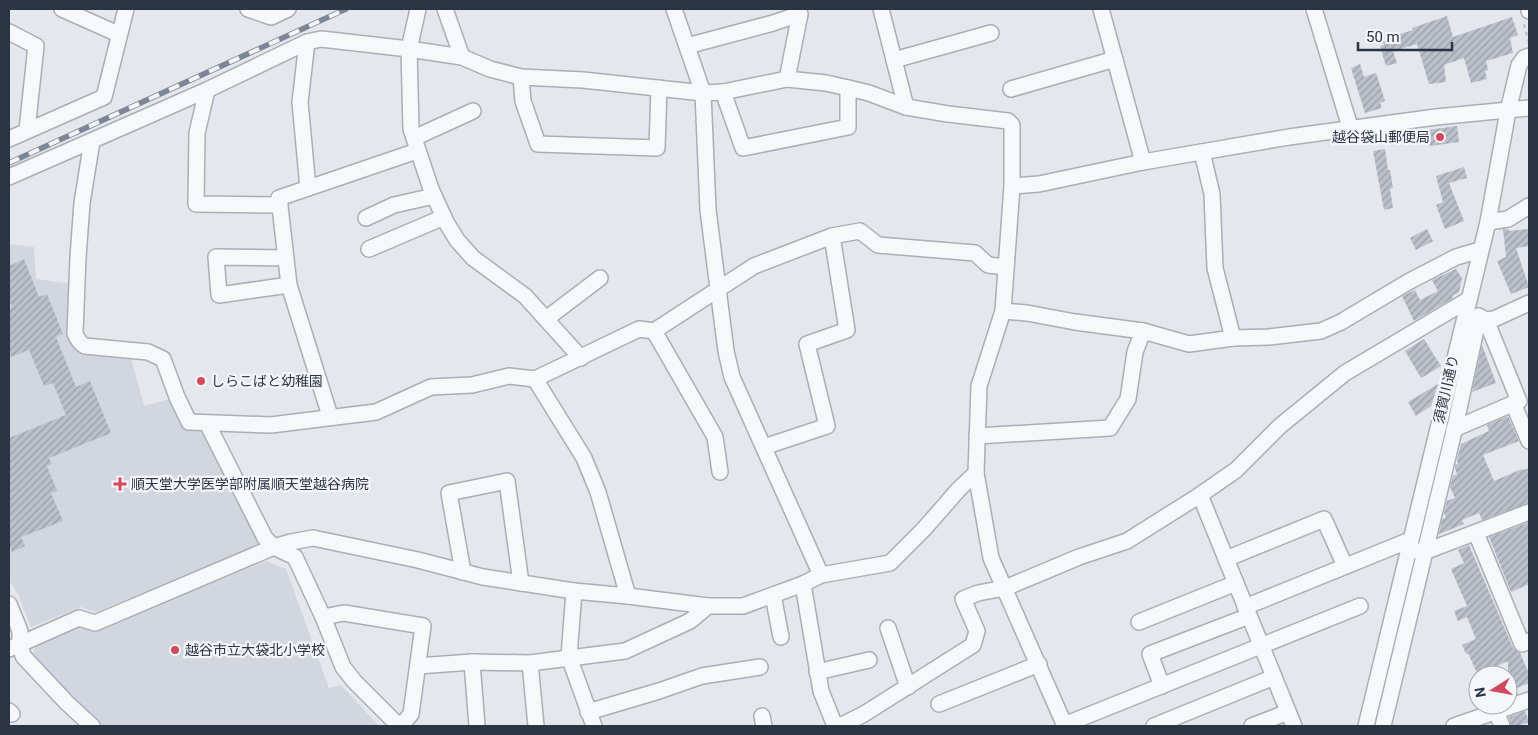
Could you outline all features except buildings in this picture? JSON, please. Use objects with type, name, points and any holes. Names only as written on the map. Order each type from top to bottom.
[{"type":"street","points":[[62,9],[118,34]]},
{"type":"street","points":[[9,138],[104,97],[118,34],[126,9]]},
{"type":"street","points":[[248,9],[271,17],[288,9]]},
{"type":"street","points":[[418,9],[409,49],[411,129],[434,196],[457,240],[473,258],[525,296],[581,358]]},
{"type":"street","points":[[444,9],[462,57]]},
{"type":"street","points":[[674,9],[703,93],[708,210],[726,351],[732,377],[821,575]]},
{"type":"street","points":[[881,9],[906,107]]},
{"type":"street","points":[[1101,9],[1143,162]]},
{"type":"street","points":[[1314,9],[1350,130]]},
{"type":"street","points":[[687,46],[800,14],[788,79]]},
{"type":"street","points":[[9,32],[36,46],[27,130]]},
{"type":"street","points":[[894,60],[991,33]]},
{"type":"street","points":[[9,177],[207,90],[307,42],[321,39],[462,57],[490,69],[520,77],[583,80],[703,93],[723,92],[788,79],[826,83],[869,93],[906,107],[1008,121],[1012,125],[1012,186],[1003,310],[979,386],[976,473],[991,558],[1065,726],[1360,606]]},
{"type":"street","points":[[307,42],[300,102],[308,188]]},
{"type":"street","name":"須賀川通り","points":[[1366,726],[1409,545],[1474,312],[1480,250],[1488,222],[1508,111],[1520,65],[1524,58],[1529,56]]},
{"type":"street","points":[[1011,89],[1115,59]]},
{"type":"street","points":[[520,77],[523,101],[538,144],[657,148],[659,88]]},
{"type":"street","points":[[723,92],[743,148],[848,127],[848,88]]},
{"type":"street","points":[[207,90],[198,133],[196,204],[280,205]]},
{"type":"street","points":[[1012,186],[1039,184],[1143,162],[1289,136],[1350,130],[1436,117],[1529,108]]},
{"type":"street","points":[[330,416],[289,285],[279,198],[416,145],[473,111]]},
{"type":"street","points":[[92,141],[82,203],[78,257],[76,338],[80,344],[85,346],[148,352],[163,359],[177,397],[189,422],[271,425],[330,416],[376,412],[431,387],[472,385],[509,376],[535,379],[639,329],[654,331],[754,266],[832,236],[860,230],[878,245],[976,253],[988,265],[1006,267]]},
{"type":"street","points":[[1202,152],[1212,194],[1215,268],[1233,338]]},
{"type":"street","points":[[366,218],[394,205],[434,196]]},
{"type":"street","points":[[1488,222],[1508,219],[1529,206]]},
{"type":"street","points":[[369,249],[444,217]]},
{"type":"street","points":[[764,447],[827,426],[807,344],[847,330],[832,236]]},
{"type":"street","points":[[1003,310],[1143,331],[1188,344],[1233,338],[1321,332],[1456,257],[1480,250]]},
{"type":"street","points":[[285,258],[216,257],[219,295],[289,285]]},
{"type":"street","points":[[546,319],[600,278]]},
{"type":"street","points":[[840,726],[864,714],[908,687],[973,644],[977,631],[964,599],[978,593],[1005,588],[1079,557],[1127,541],[1236,470],[1280,426],[1345,373],[1474,312],[1494,319],[1529,303]]},
{"type":"street","points":[[1454,429],[1519,401],[1474,312]]},
{"type":"street","points":[[1383,726],[1454,429],[1474,312]]},
{"type":"street","points":[[654,331],[715,437],[720,472]]},
{"type":"street","points":[[978,436],[1110,428],[1128,398],[1135,352],[1143,331]]},
{"type":"street","points":[[535,379],[584,458],[598,492],[628,596]]},
{"type":"street","points":[[1513,403],[1529,441]]},
{"type":"street","points":[[207,423],[265,538],[274,547],[295,557],[323,617],[343,667],[354,681],[400,726],[411,714],[423,626],[344,613],[323,617]]},
{"type":"street","points":[[14,646],[79,618],[95,623],[274,547],[314,538],[418,560],[463,572],[574,592],[628,596],[708,606],[743,606],[803,584],[821,575],[890,563],[976,473]]},
{"type":"street","points":[[463,572],[449,493],[507,482],[521,583]]},
{"type":"street","points":[[1200,495],[1291,719],[1252,726]]},
{"type":"street","points":[[1162,686],[1150,654],[1345,566],[1409,545],[1424,552],[1529,512]]},
{"type":"street","points":[[1226,559],[1324,518],[1345,566]]},
{"type":"street","points":[[1476,533],[1522,644],[1529,641]]},
{"type":"street","points":[[1139,622],[1236,583]]},
{"type":"street","points":[[803,584],[821,691],[835,726]]},
{"type":"street","points":[[574,592],[569,657],[594,726]]},
{"type":"street","points":[[773,595],[781,637]]},
{"type":"street","points":[[9,604],[20,631],[14,646]]},
{"type":"street","points":[[418,666],[472,662],[530,663],[625,651],[690,621],[708,606]]},
{"type":"street","points":[[888,628],[908,687]]},
{"type":"street","points":[[14,646],[67,703],[92,726]]},
{"type":"street","points":[[817,672],[869,660]]},
{"type":"street","points":[[472,662],[478,726]]},
{"type":"street","points":[[530,663],[536,726]]},
{"type":"street","points":[[940,704],[1039,664]]},
{"type":"street","points":[[588,712],[702,676],[760,667]]},
{"type":"street","points":[[1154,726],[1173,723],[1274,678]]},
{"type":"street","points":[[1454,726],[1485,715]]},
{"type":"path","points":[[1527,12],[1529,44]]},
{"type":"shaded area","name":"順天堂大学医学部附属順天堂越谷病院","points":[[9,244],[34,247],[36,279],[71,284],[69,337],[73,347],[82,352],[131,358],[144,406],[170,399],[202,428],[259,541],[256,549],[204,570],[200,569],[96,612],[81,607],[31,627],[18,594],[9,580]]},
{"type":"shaded area","name":"越谷市立大袋北小学校","points":[[267,561],[286,569],[329,688],[341,685],[379,726],[100,726],[33,657],[35,644],[78,623],[95,630]]},
{"type":"railway","points":[[9,163],[346,9]]},
{"type":"place","name":"越谷袋山郵便局","points":[[1440,137]]},
{"type":"place","name":"しらこばと幼稚園","points":[[201,381]]},
{"type":"place","name":"順天堂大学医学部附属順天堂越谷病院","points":[[120,484]]},
{"type":"place","name":"越谷市立大袋北小学校","points":[[175,650]]}]
